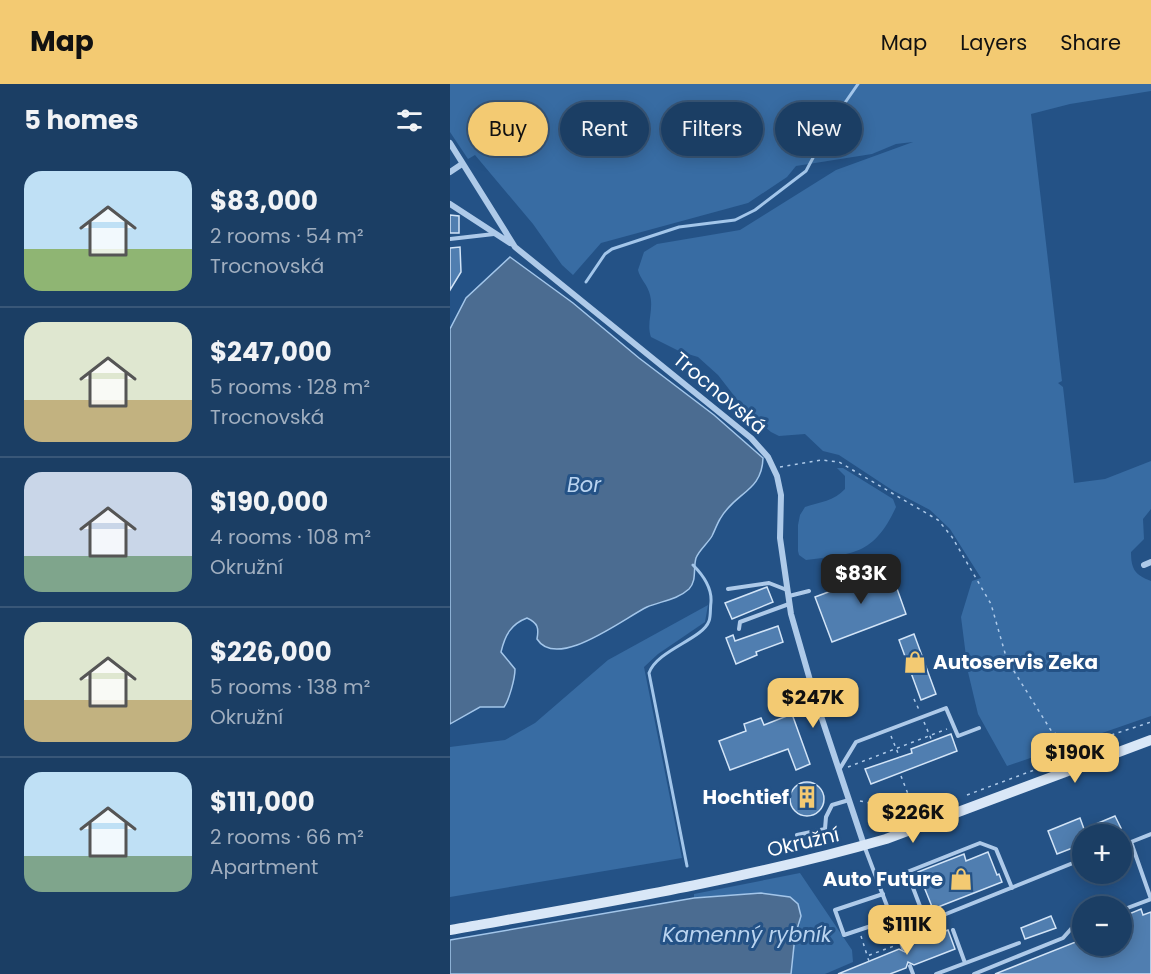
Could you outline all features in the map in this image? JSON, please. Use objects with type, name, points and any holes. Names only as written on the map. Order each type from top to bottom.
[{"type":"main road","name":"Okružní","points":[[450,930],[710,882],[864,845],[1151,740]]},
{"type":"street","name":"Trocnovská","points":[[450,143],[515,247],[751,438],[768,457],[774,468],[781,495],[780,538],[788,597],[839,771],[864,845]]},
{"type":"street","points":[[450,172],[462,164]]},
{"type":"street","points":[[450,204],[515,247]]},
{"type":"street","points":[[1144,565],[1151,562]]},
{"type":"lane","points":[[450,239],[497,233]]},
{"type":"lane","points":[[728,589],[769,583],[788,597]]},
{"type":"lane","points":[[739,629],[740,622],[788,597],[809,591]]},
{"type":"lane","points":[[839,771],[856,742],[946,708],[958,736],[979,728]]},
{"type":"lane","points":[[797,835],[825,829],[826,817],[832,805],[849,800]]},
{"type":"lane","points":[[1132,842],[1151,834]]},
{"type":"lane","points":[[1011,888],[996,849],[980,843],[907,872],[926,922],[1011,888],[1072,863]]},
{"type":"lane","points":[[864,845],[902,946]]},
{"type":"lane","points":[[1132,845],[1151,899],[1132,906]]},
{"type":"lane","points":[[883,894],[835,910],[844,935],[892,919]]},
{"type":"lane","points":[[974,974],[1063,938],[1072,929]]},
{"type":"lane","points":[[953,930],[964,963]]},
{"type":"lane","points":[[936,974],[1019,943]]},
{"type":"lane","points":[[910,966],[913,974]]},
{"type":"path","points":[[774,468],[822,460],[839,462],[938,520],[952,537],[991,604],[1007,660],[1052,732],[1066,738]]},
{"type":"path","points":[[967,795],[1099,746],[1111,735],[1151,722]]},
{"type":"path","points":[[839,771],[954,726]]},
{"type":"path","points":[[888,730],[900,758]]},
{"type":"path","points":[[901,776],[918,816]]},
{"type":"path","points":[[860,801],[915,812]]},
{"type":"path","points":[[858,930],[869,961]]},
{"type":"path","points":[[867,956],[902,946]]},
{"type":"shaded area","points":[[450,84],[1151,84],[1151,91],[1070,104],[1031,114],[1062,381],[1058,383],[1063,387],[1074,483],[1105,479],[1151,461],[1151,509],[1143,519],[1144,539],[1131,552],[1135,571],[1151,581],[1151,716],[1007,766],[978,714],[968,672],[961,617],[972,581],[981,578],[950,529],[930,510],[892,490],[839,455],[823,451],[805,434],[779,436],[771,432],[746,411],[718,375],[698,357],[681,352],[651,337],[650,295],[638,270],[644,252],[657,244],[740,230],[836,170],[913,142],[896,144],[862,156],[862,102],[775,102],[775,156],[859,156],[796,166],[787,177],[748,203],[601,243],[573,275],[562,265],[533,224],[476,156],[548,156],[548,102],[468,102],[468,156],[473,156],[468,159],[450,132]]},
{"type":"shaded area","points":[[837,468],[843,468],[893,499],[896,507],[879,535],[860,549],[837,556],[806,560],[799,555],[798,551],[800,515],[805,507],[831,499],[845,489],[845,476]]},
{"type":"shaded area","points":[[708,605],[705,622],[658,654],[644,667],[682,858],[450,897],[450,747],[505,740],[535,723],[608,660]]},
{"type":"shaded area","points":[[800,873],[852,950],[853,962],[825,974],[791,974],[795,936],[800,924],[761,893],[694,898],[694,894]]},
{"type":"water","name":"Bor","points":[[510,257],[573,303],[639,358],[714,415],[763,458],[758,478],[726,510],[712,536],[697,555],[693,582],[689,589],[674,598],[647,607],[591,639],[575,646],[559,649],[547,647],[537,639],[536,624],[527,618],[521,620],[504,640],[501,652],[515,669],[508,700],[504,707],[480,707],[450,724],[450,329],[466,298]]},
{"type":"water","name":"Kamenný rybník","points":[[761,893],[790,897],[798,904],[801,916],[795,936],[791,974],[450,974],[450,940],[694,898]]},
{"type":"building","points":[[450,215],[459,216],[459,233],[450,233]]},
{"type":"building","points":[[460,247],[461,272],[450,290],[450,248]]},
{"type":"building","points":[[890,569],[906,614],[832,642],[815,597]]},
{"type":"building","points":[[767,587],[773,602],[732,619],[725,603]]},
{"type":"building","points":[[778,626],[783,642],[756,652],[757,655],[736,664],[726,638],[733,635],[735,641]]},
{"type":"building","points":[[914,634],[936,694],[921,700],[899,640]]},
{"type":"building","points":[[792,714],[810,764],[796,770],[788,749],[730,770],[719,741],[746,731],[744,724],[761,718],[764,725]]},
{"type":"building","points":[[951,734],[957,751],[871,784],[865,769],[912,753],[911,749]]},
{"type":"building","name":"Hochtief","points":[[807,782],[819,787],[824,799],[819,811],[807,816],[795,811],[790,799],[795,787]]},
{"type":"building","points":[[1115,816],[1119,824],[1096,824]]},
{"type":"building","points":[[1080,818],[1082,824],[1072,824],[1072,848],[1057,854],[1048,831]]},
{"type":"building","name":"Auto Future","points":[[988,852],[1002,882],[933,909],[918,872],[964,854],[966,861]]},
{"type":"building","points":[[1141,909],[1143,915],[1151,912],[1151,974],[995,974],[1072,943],[1072,956],[1132,956],[1132,913]]},
{"type":"building","points":[[1051,916],[1056,928],[1025,939],[1021,928]]},
{"type":"building","points":[[948,930],[955,949],[914,965],[908,962],[906,968],[890,974],[838,974],[899,949],[905,952],[907,946]]},
{"type":"waterway","points":[[586,282],[605,254],[612,249],[679,227],[735,220],[755,210],[806,171],[833,120],[858,84]]},
{"type":"waterway","points":[[687,866],[649,673],[661,658],[698,633],[709,621],[710,591],[703,577],[693,565]]},
{"type":"place","name":"Autoservis Zeka","points":[[915,662]]},
{"type":"place","name":"Hochtief","points":[[807,797]]},
{"type":"place","name":"Auto Future","points":[[961,879]]}]
